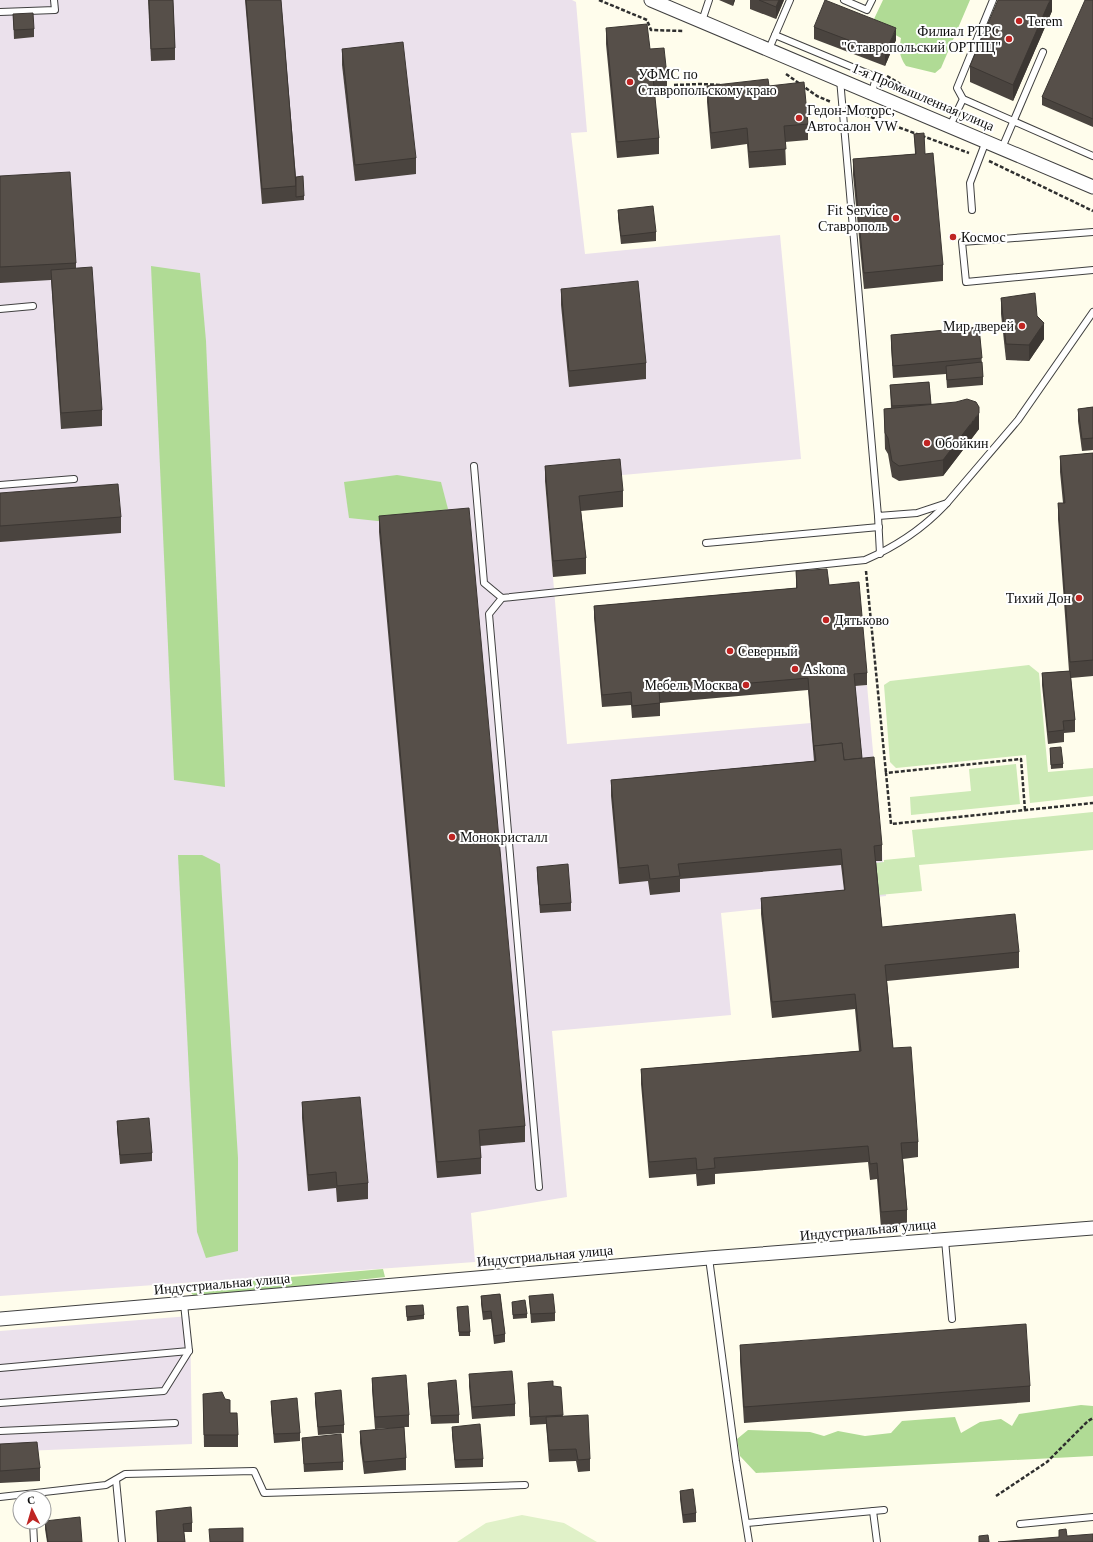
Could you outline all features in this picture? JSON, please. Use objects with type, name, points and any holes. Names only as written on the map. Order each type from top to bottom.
[{"type":"street","name":"1-я Промышленная улица","points":[[651,0],[1093,187]]},
{"type":"street","name":"Индустриальная улица","points":[[0,1319],[709,1258],[1093,1228]]},
{"type":"lane","points":[[0,12],[55,10],[54,0]]},
{"type":"lane","points":[[702,21],[709,0]]},
{"type":"lane","points":[[769,49],[790,0]]},
{"type":"lane","points":[[844,0],[867,10],[872,0]]},
{"type":"lane","points":[[993,0],[957,88],[963,99],[1093,156]]},
{"type":"lane","points":[[775,35],[876,77],[872,93]]},
{"type":"lane","points":[[1002,148],[1043,52]]},
{"type":"lane","points":[[840,80],[879,527],[880,554]]},
{"type":"lane","points":[[950,126],[963,99]]},
{"type":"lane","points":[[972,210],[970,183],[986,141]]},
{"type":"lane","points":[[1093,232],[962,242],[966,282],[1093,270]]},
{"type":"lane","points":[[0,309],[32,306]]},
{"type":"lane","points":[[539,1187],[489,614],[502,598],[865,560],[880,554],[908,536],[938,513],[947,503],[1018,420],[1093,312]]},
{"type":"lane","points":[[474,466],[484,583],[502,598]]},
{"type":"lane","points":[[0,485],[74,479]]},
{"type":"lane","points":[[878,516],[917,513],[947,503]]},
{"type":"lane","points":[[706,543],[879,527]]},
{"type":"lane","points":[[945,1240],[952,1319]]},
{"type":"lane","points":[[709,1258],[736,1461],[749,1542]]},
{"type":"lane","points":[[0,1403],[164,1391],[189,1351],[184,1304]]},
{"type":"lane","points":[[0,1368],[189,1351]]},
{"type":"lane","points":[[0,1431],[175,1423]]},
{"type":"lane","points":[[52,1493],[106,1485],[124,1474],[254,1472],[264,1493],[525,1485]]},
{"type":"lane","points":[[116,1480],[122,1542]]},
{"type":"lane","points":[[0,1497],[12,1497]]},
{"type":"lane","points":[[747,1522],[884,1510]]},
{"type":"lane","points":[[873,1511],[876,1542]]},
{"type":"lane","points":[[1020,1524],[1093,1517]]},
{"type":"lane","points":[[33,1530],[34,1542]]},
{"type":"path","points":[[886,75],[929,101]]},
{"type":"path","points":[[674,86],[701,84],[724,85]]},
{"type":"path","points":[[804,90],[810,91]]},
{"type":"path","points":[[865,560],[891,824],[1093,804]]},
{"type":"path","points":[[886,773],[1021,759],[1025,810]]},
{"type":"path","points":[[996,1496],[1047,1462],[1088,1421],[1093,1418]]},
{"type":"shaded area","points":[[0,0],[572,0],[576,2],[587,132],[571,133],[585,254],[780,235],[801,459],[545,482],[567,744],[811,723],[808,690],[867,685],[886,896],[721,913],[731,1015],[552,1031],[567,1197],[471,1213],[475,1262],[0,1296]]},
{"type":"shaded area","points":[[190,1316],[192,1444],[0,1452],[0,1331]]},
{"type":"green space","points":[[883,0],[970,0],[941,68],[935,73],[906,66],[900,53],[901,38],[877,25],[874,19]]},
{"type":"green space","points":[[151,266],[200,273],[206,341],[225,787],[174,780]]},
{"type":"green space","points":[[397,475],[441,482],[448,509],[406,524],[349,518],[344,482]]},
{"type":"green space","points":[[1029,665],[1039,673],[1048,772],[1093,768],[1093,796],[1030,803],[1026,755],[896,768],[890,762],[884,685],[890,681]]},
{"type":"green space","points":[[1016,764],[1020,804],[911,815],[910,797],[971,791],[969,769]]},
{"type":"green space","points":[[1093,812],[1093,850],[919,865],[922,891],[879,895],[876,863],[884,862],[884,860],[915,857],[912,830]]},
{"type":"green space","points":[[178,855],[202,855],[220,864],[238,1158],[238,1251],[206,1258],[197,1232]]},
{"type":"green space","points":[[383,1269],[385,1277],[196,1298],[189,1291],[201,1285]]},
{"type":"green space","points":[[1081,1405],[1093,1406],[1093,1456],[756,1473],[740,1456],[737,1439],[748,1430],[810,1432],[824,1436],[838,1431],[865,1436],[891,1433],[902,1421],[955,1417],[961,1433],[980,1422],[1001,1419],[1012,1426],[1019,1414]]},
{"type":"green space","points":[[522,1515],[564,1523],[597,1542],[457,1542],[486,1523]]},
{"type":"building","points":[[149,0],[173,0],[175,48],[151,49]]},
{"type":"building","points":[[246,0],[281,0],[296,186],[262,189]]},
{"type":"building","points":[[759,0],[779,0],[776,7]]},
{"type":"building","points":[[825,0],[896,28],[885,54],[814,27]]},
{"type":"building","points":[[998,0],[1050,0],[1013,85],[970,66]]},
{"type":"building","points":[[1085,0],[1093,0],[1093,119],[1042,97]]},
{"type":"building","points":[[33,13],[34,29],[14,30],[13,14]]},
{"type":"building","points":[[647,24],[650,49],[664,48],[667,76],[653,77],[659,138],[617,142],[606,28]]},
{"type":"building","points":[[403,42],[416,158],[355,165],[342,49]]},
{"type":"building","points":[[768,79],[769,86],[804,82],[808,124],[784,126],[786,149],[749,152],[747,128],[711,133],[707,86]]},
{"type":"building","points":[[924,133],[925,154],[933,153],[943,265],[864,273],[853,159],[916,154],[914,134]]},
{"type":"building","points":[[70,172],[76,263],[0,267],[0,176]]},
{"type":"building","points":[[303,176],[304,196],[296,197],[296,177]]},
{"type":"building","points":[[653,206],[656,232],[621,236],[618,210]]},
{"type":"building","points":[[92,267],[102,410],[61,413],[51,270]]},
{"type":"building","points":[[638,281],[646,363],[569,371],[561,289]]},
{"type":"building","points":[[1035,293],[1037,316],[1044,323],[1029,345],[1006,344],[1001,298]]},
{"type":"building","points":[[979,327],[982,358],[893,366],[891,335]]},
{"type":"building","points":[[982,362],[983,377],[947,380],[946,366]]},
{"type":"building","points":[[929,382],[931,404],[892,406],[890,385]]},
{"type":"building","name":"Обойкин","points":[[967,399],[976,402],[979,407],[979,413],[943,460],[899,466],[892,461],[888,438],[885,433],[884,409],[956,402]]},
{"type":"building","points":[[1093,407],[1093,438],[1082,439],[1078,409]]},
{"type":"building","name":"Тихий Дон","points":[[1093,453],[1093,660],[1070,662],[1058,503],[1065,503],[1060,456]]},
{"type":"building","points":[[620,459],[623,491],[579,496],[586,558],[553,561],[545,466]]},
{"type":"building","points":[[118,484],[121,517],[0,526],[0,493]]},
{"type":"building","name":"Монокристалл","points":[[469,508],[525,1126],[479,1130],[481,1158],[437,1162],[379,516]]},
{"type":"building","name":"Северный","points":[[827,569],[829,585],[859,582],[867,673],[854,674],[862,758],[844,760],[842,743],[814,746],[814,750],[808,678],[659,691],[660,703],[632,706],[631,692],[602,695],[594,606],[797,588],[796,571]]},
{"type":"building","points":[[1070,671],[1075,720],[1063,721],[1064,730],[1048,732],[1042,673]]},
{"type":"building","points":[[842,743],[844,760],[874,757],[882,845],[874,846],[882,927],[1015,914],[1019,952],[885,965],[893,1048],[911,1047],[918,1142],[901,1143],[907,1210],[881,1212],[877,1163],[870,1164],[868,1146],[714,1158],[715,1168],[697,1170],[696,1158],[649,1162],[641,1069],[861,1051],[855,994],[772,1002],[761,898],[845,890],[841,849],[678,864],[680,876],[650,879],[648,865],[619,868],[611,780],[816,761],[814,746]]},
{"type":"building","points":[[1061,747],[1063,764],[1051,765],[1050,748]]},
{"type":"building","points":[[568,864],[571,903],[540,905],[537,867]]},
{"type":"building","points":[[360,1097],[368,1183],[337,1186],[336,1172],[308,1175],[302,1102]]},
{"type":"building","points":[[149,1118],[152,1153],[120,1155],[117,1121]]},
{"type":"building","points":[[500,1294],[505,1334],[494,1336],[491,1311],[483,1312],[481,1296]]},
{"type":"building","points":[[553,1294],[555,1313],[531,1314],[529,1296]]},
{"type":"building","points":[[525,1300],[527,1314],[513,1315],[512,1302]]},
{"type":"building","points":[[423,1305],[424,1315],[407,1317],[406,1306]]},
{"type":"building","points":[[468,1306],[470,1332],[459,1332],[457,1307]]},
{"type":"building","points":[[1026,1324],[1030,1386],[744,1407],[740,1345]]},
{"type":"building","points":[[512,1371],[515,1404],[472,1407],[469,1374]]},
{"type":"building","points":[[406,1375],[409,1415],[375,1417],[372,1378]]},
{"type":"building","points":[[456,1380],[459,1415],[431,1416],[428,1383]]},
{"type":"building","points":[[553,1381],[553,1386],[561,1387],[563,1415],[530,1417],[528,1383]]},
{"type":"building","points":[[341,1390],[344,1425],[318,1427],[315,1393]]},
{"type":"building","points":[[222,1392],[225,1399],[230,1400],[230,1413],[237,1413],[238,1435],[204,1435],[203,1394]]},
{"type":"building","points":[[297,1398],[300,1433],[274,1434],[271,1401]]},
{"type":"building","points":[[588,1415],[590,1459],[578,1460],[576,1449],[549,1450],[546,1417]]},
{"type":"building","points":[[480,1424],[483,1459],[455,1460],[452,1427]]},
{"type":"building","points":[[404,1427],[406,1458],[364,1462],[360,1431]]},
{"type":"building","points":[[341,1434],[343,1462],[304,1464],[302,1438]]},
{"type":"building","points":[[37,1442],[40,1468],[0,1471],[0,1444]]},
{"type":"building","points":[[693,1489],[696,1513],[683,1515],[680,1491]]},
{"type":"building","points":[[191,1507],[192,1523],[183,1524],[185,1542],[158,1542],[156,1511]]},
{"type":"building","points":[[80,1517],[82,1542],[48,1542],[46,1530],[52,1530],[52,1520]]},
{"type":"building","points":[[243,1528],[243,1542],[210,1542],[209,1529]]},
{"type":"building","points":[[1066,1529],[1067,1536],[1093,1534],[1093,1542],[998,1542],[1059,1537],[1059,1530]]},
{"type":"building","points":[[988,1535],[989,1542],[979,1542],[979,1536]]},
{"type":"place","name":"Terem","points":[[1019,21]]},
{"type":"place","name":"Филиал РТРС \"Ставропольский ОРТПЦ\"","points":[[1009,39]]},
{"type":"place","name":"УФМС по Ставропольскому краю","points":[[630,82]]},
{"type":"place","name":"Гедон-Моторс, Автосалон VW","points":[[799,118]]},
{"type":"place","name":"Fit Service Ставрополь","points":[[896,218]]},
{"type":"place","name":"Космос","points":[[953,237]]},
{"type":"place","name":"Мир дверей","points":[[1022,326]]},
{"type":"place","name":"Обойкин","points":[[927,443]]},
{"type":"place","name":"Тихий Дон","points":[[1079,598]]},
{"type":"place","name":"Дятьково","points":[[826,620]]},
{"type":"place","name":"Северный","points":[[730,651]]},
{"type":"place","name":"Askona","points":[[795,669]]},
{"type":"place","name":"Мебель Москва","points":[[746,685]]},
{"type":"place","name":"Монокристалл","points":[[452,837]]}]
